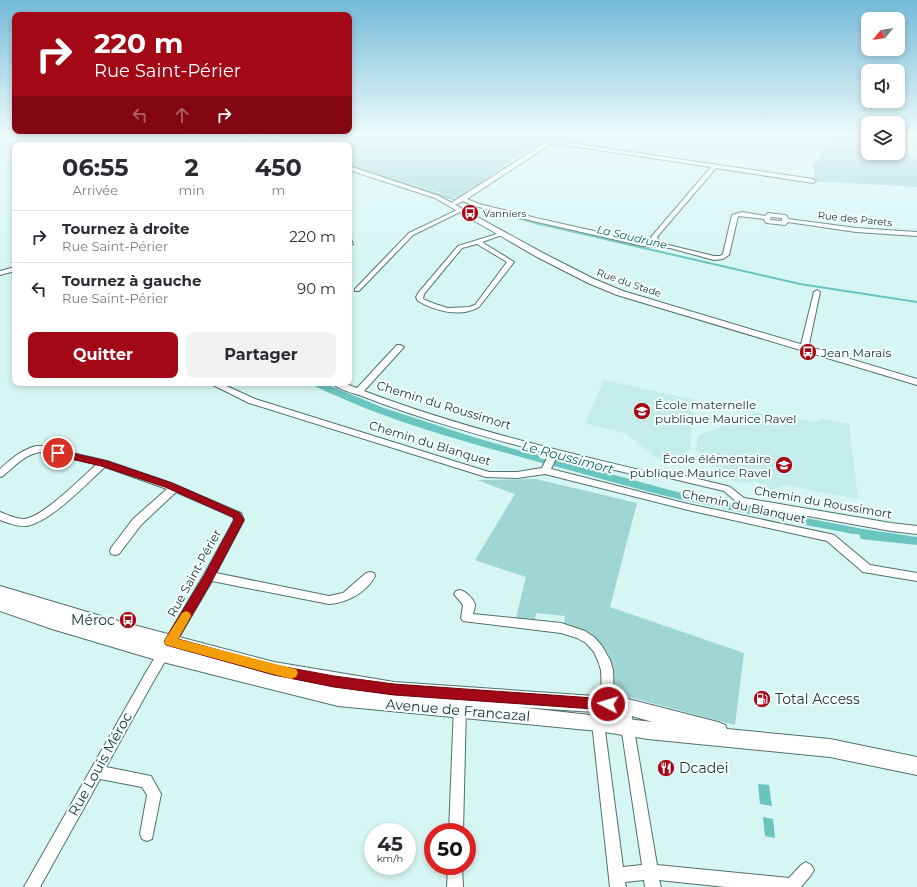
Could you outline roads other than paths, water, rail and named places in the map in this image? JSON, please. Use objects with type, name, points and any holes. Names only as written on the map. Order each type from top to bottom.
[{"type":"main road","name":"Avenue de Francazal","points":[[0,592],[111,626],[166,649]]},
{"type":"main road","name":"Avenue de Francazal","points":[[0,604],[52,622],[166,649],[338,698],[392,704],[460,702],[610,705],[761,742]]},
{"type":"main road","name":"Avenue de Francazal","points":[[460,702],[648,730],[830,748],[917,766]]},
{"type":"street","name":"Rue du Stade","points":[[375,176],[430,194],[453,204],[459,210],[502,234],[591,281],[620,293],[917,382]]},
{"type":"street","points":[[453,204],[462,200],[498,176]]},
{"type":"street","points":[[462,200],[577,229],[644,244],[657,244],[654,237],[706,176]]},
{"type":"street","points":[[781,176],[814,181]]},
{"type":"street","points":[[357,290],[411,234],[459,210]]},
{"type":"street","name":"Rue des Parets","points":[[657,244],[714,258],[721,258],[726,255],[735,216],[742,214],[768,218],[768,215],[785,217],[788,220],[856,230],[917,234]]},
{"type":"street","points":[[478,242],[511,262],[477,306],[473,309],[465,311],[430,304],[420,300],[419,297],[422,293],[460,247],[502,234]]},
{"type":"street","points":[[0,272],[12,270]]},
{"type":"street","points":[[804,349],[817,292]]},
{"type":"street","points":[[358,392],[400,347]]},
{"type":"street","name":"Chemin du Blanquet","points":[[220,386],[252,401],[489,475],[517,475],[545,470],[688,507],[830,538],[867,569],[917,577]]},
{"type":"street","name":"Chemin du Roussimort","points":[[343,386],[405,409],[554,453],[648,475],[661,473],[727,489],[741,501],[890,527],[917,530]]},
{"type":"street","name":"Rue Saint-Périer","points":[[0,474],[25,453],[36,449],[104,463],[174,488],[236,515],[239,520],[209,576],[166,649]]},
{"type":"street","points":[[545,470],[554,453]]},
{"type":"street","points":[[0,516],[20,522],[29,522],[43,516],[104,463]]},
{"type":"street","points":[[115,551],[137,522],[174,488]]},
{"type":"street","points":[[209,576],[330,600],[339,600],[346,598],[370,576]]},
{"type":"street","points":[[460,594],[469,604],[467,618],[562,628],[581,634],[590,640],[601,654],[607,670],[610,705],[628,727],[653,880]]},
{"type":"street","name":"Rue Louis Méroc","points":[[32,887],[166,649]]},
{"type":"street","points":[[456,823],[460,702]]},
{"type":"street","points":[[610,705],[598,723],[617,881],[653,880],[792,886],[806,870]]},
{"type":"street","points":[[96,772],[146,781],[154,794],[147,834]]},
{"type":"street","points":[[455,875],[455,887]]},
{"type":"waterway","name":"La Saudrune","points":[[383,176],[467,204],[535,223]]},
{"type":"waterway","name":"La Saudrune","points":[[535,223],[800,284],[917,302]]},
{"type":"waterway","name":"La Saudrune","points":[[535,223],[539,224]]},
{"type":"waterway","name":"Le Roussimort","points":[[847,531],[862,533]]},
{"type":"place","name":"Vanniers","points":[[470,213]]},
{"type":"place","name":"Jean Marais","points":[[808,352]]},
{"type":"place","name":"École maternelle publique Maurice Ravel","points":[[642,411]]},
{"type":"place","name":"École élémentaire publique Maurice Ravel","points":[[784,465]]},
{"type":"place","name":"Méroc","points":[[128,620]]},
{"type":"place","name":"Total Access","points":[[762,699]]},
{"type":"place","name":"Dcadei","points":[[666,768]]}]
